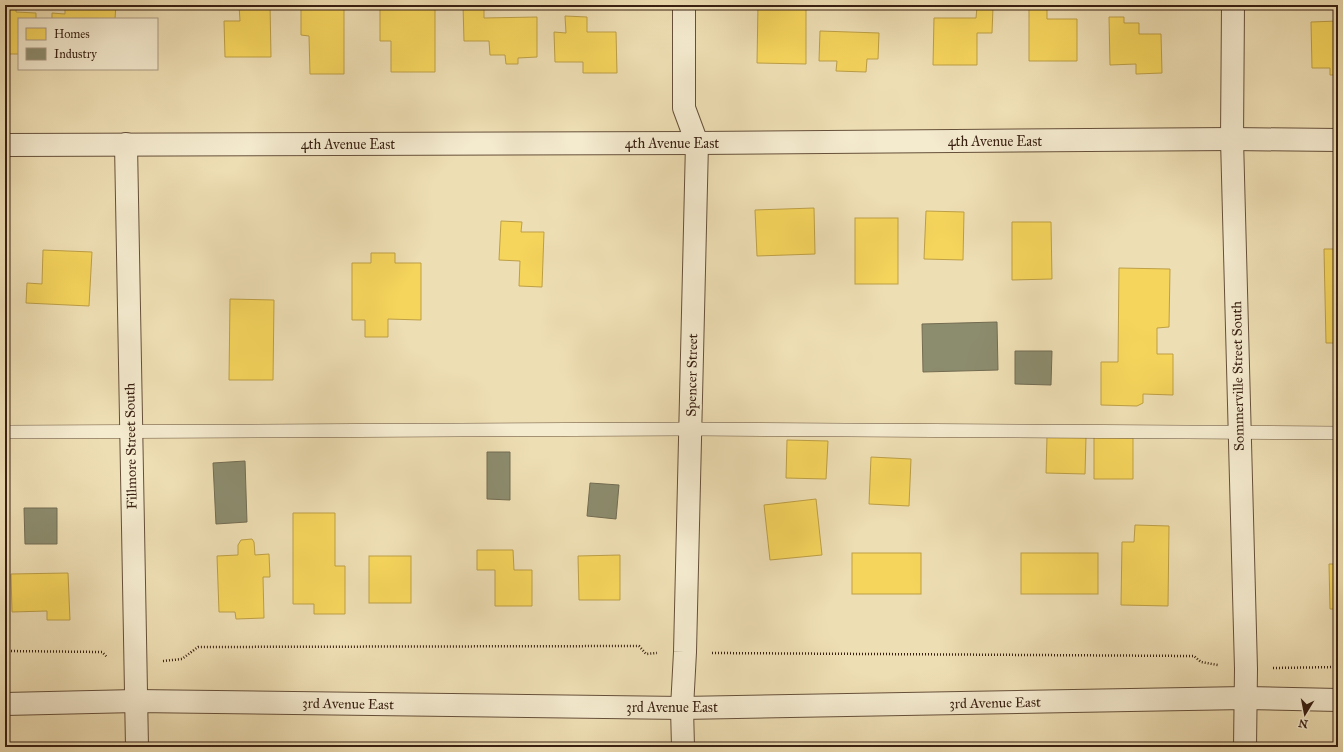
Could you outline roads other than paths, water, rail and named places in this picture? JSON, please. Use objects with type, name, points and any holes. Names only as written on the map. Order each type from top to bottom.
[{"type":"street","name":"Spencer Street","points":[[683,747],[682,708],[685,652],[697,143],[684,108],[684,5]]},
{"type":"street","name":"Sommerville Street South","points":[[1233,5],[1232,139],[1246,669],[1245,747]]},
{"type":"street","name":"4th Avenue East","points":[[5,145],[697,143],[1232,139],[1338,140]]},
{"type":"street","name":"Fillmore Street South","points":[[126,144],[137,747]]},
{"type":"street","name":"3rd Avenue East","points":[[5,704],[136,701],[682,708],[1245,698],[1338,700]]},
{"type":"lane","points":[[5,432],[690,430],[1338,433]]}]
